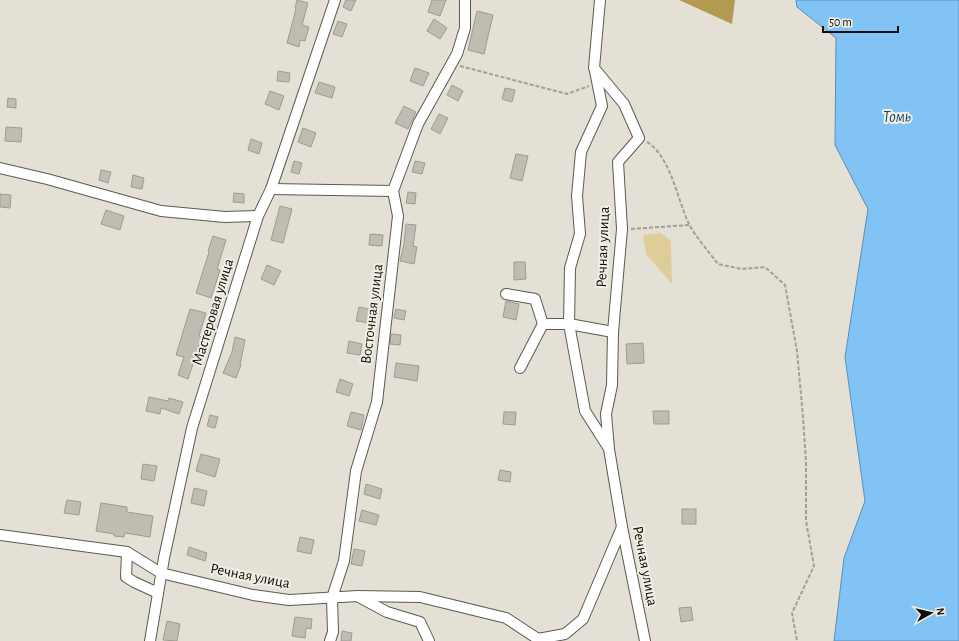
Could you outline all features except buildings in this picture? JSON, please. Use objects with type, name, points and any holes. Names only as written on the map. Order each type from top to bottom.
[{"type":"street","name":"Мастеровая улица","points":[[150,641],[161,573],[192,428],[258,216],[271,188],[335,0]]},
{"type":"street","points":[[271,188],[393,192],[418,124],[457,54],[465,28],[465,0]]},
{"type":"street","name":"Речная улица","points":[[600,0],[594,68],[602,106],[581,152],[577,196],[580,234],[570,268],[569,324],[585,411],[609,449]]},
{"type":"street","points":[[594,68],[624,104],[640,138]]},
{"type":"street","name":"Речная улица","points":[[640,138],[618,162],[622,229],[613,332],[612,385],[606,414],[609,449],[622,527],[645,641]]},
{"type":"street","points":[[0,168],[47,179],[161,210],[225,217],[258,216]]},
{"type":"street","name":"Восточная улица","points":[[330,641],[333,632],[332,598],[344,561],[356,471],[377,402],[398,216],[393,192]]},
{"type":"street","points":[[506,294],[535,299],[543,324],[520,368]]},
{"type":"street","points":[[543,324],[569,324],[613,332]]},
{"type":"street","points":[[539,640],[565,634],[583,619],[622,527]]},
{"type":"street","name":"Речная улица","points":[[0,535],[126,552],[161,573],[253,595],[290,600],[358,596],[420,596],[506,618],[539,640]]},
{"type":"street","points":[[126,552],[126,577],[158,593]]},
{"type":"street","points":[[358,596],[387,612],[420,622],[429,641]]},
{"type":"path","points":[[452,64],[567,94],[597,83]]},
{"type":"path","points":[[640,138],[654,146],[667,167],[689,225],[718,264],[742,269],[765,267],[785,285],[797,351],[806,462],[806,521],[814,566],[792,613],[797,641]]},
{"type":"path","points":[[622,229],[689,225]]},
{"type":"shaded area","points":[[679,0],[735,0],[732,24]]},
{"type":"shaded area","points":[[661,233],[671,241],[672,284],[646,254],[643,235]]},
{"type":"water","name":"Томь","points":[[796,0],[959,0],[959,641],[834,641],[844,558],[865,501],[845,357],[868,209],[835,145],[836,38],[797,7]]}]
